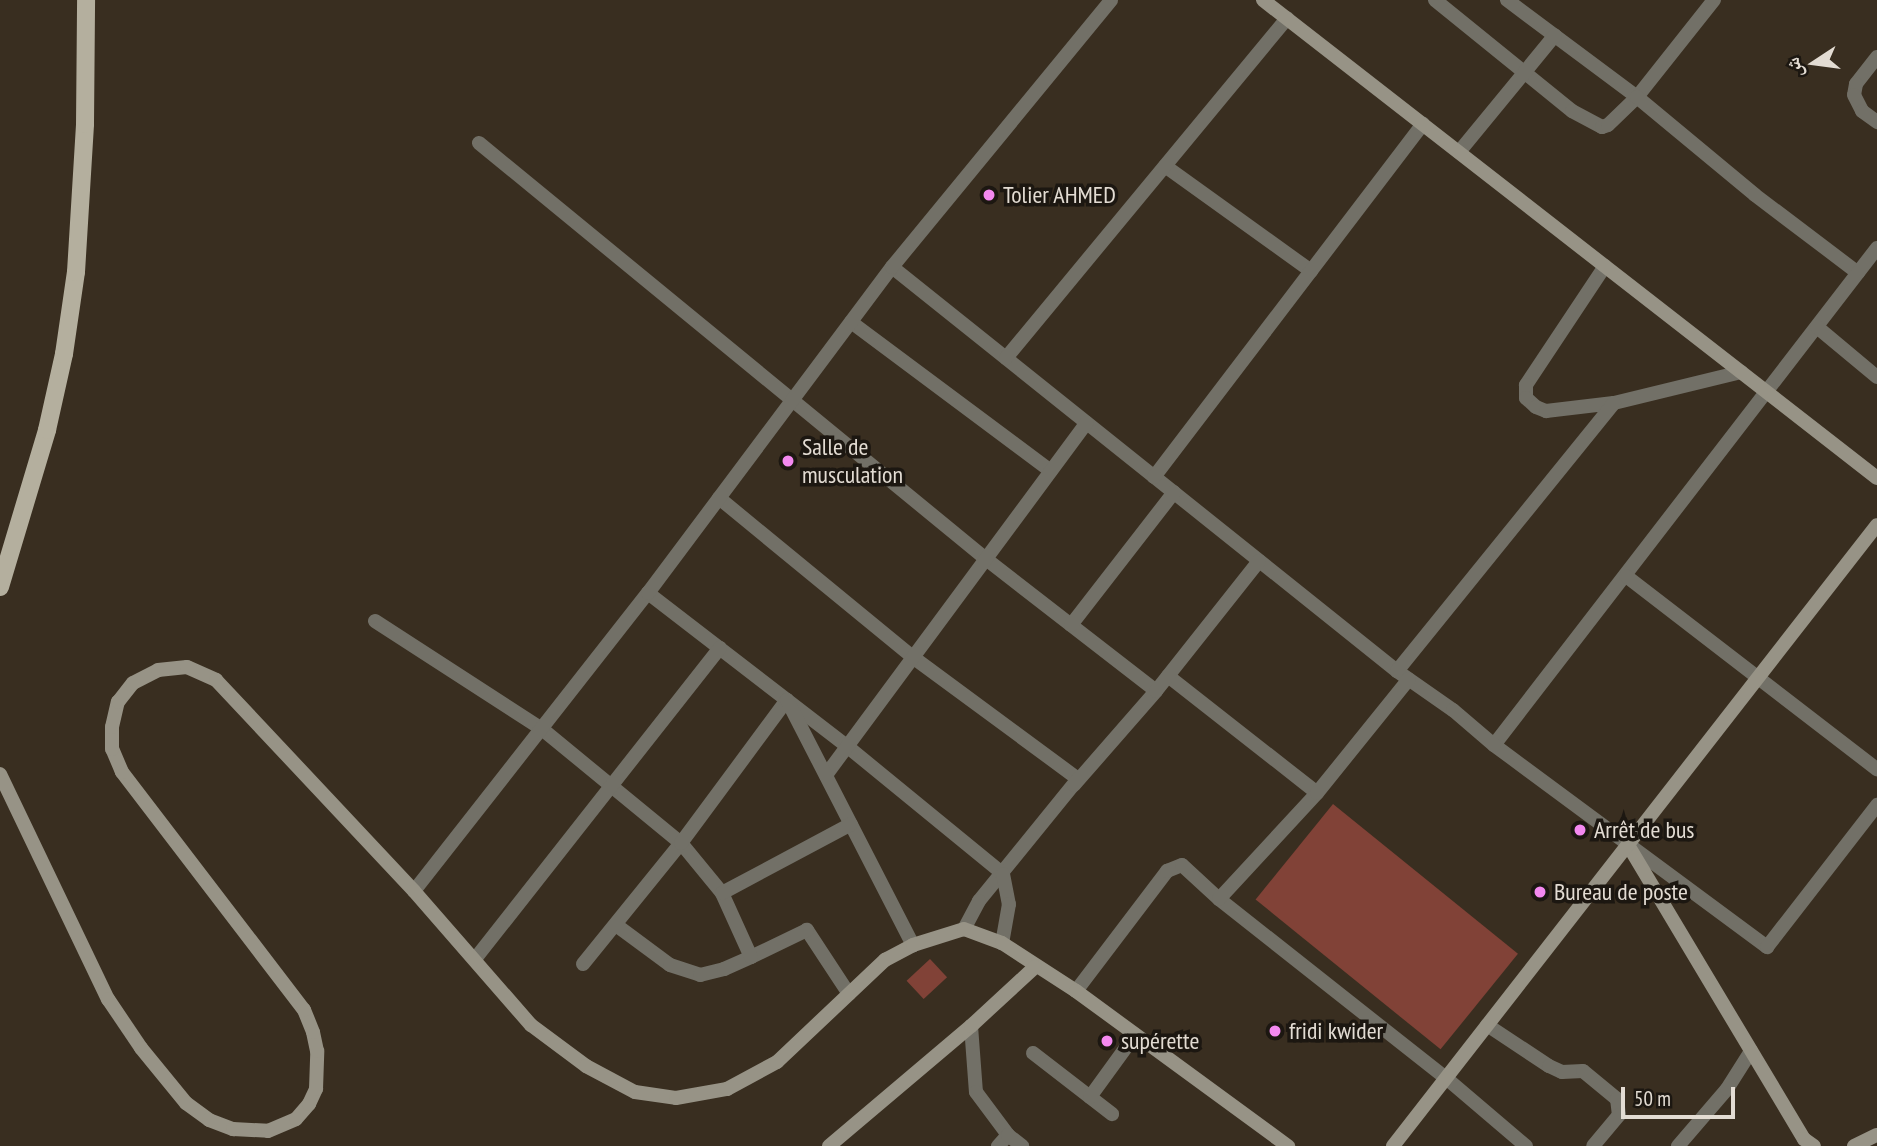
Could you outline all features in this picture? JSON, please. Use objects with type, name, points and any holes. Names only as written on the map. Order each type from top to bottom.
[{"type":"main road","points":[[0,587],[47,430],[64,355],[74,286],[85,124],[86,0]]},
{"type":"main road","points":[[1264,0],[1877,478]]},
{"type":"main road","points":[[1393,1146],[1877,524]]},
{"type":"main road","points":[[0,774],[26,823],[108,999],[141,1048],[186,1103],[209,1120],[233,1129],[268,1131],[285,1127],[309,1104],[318,1076],[313,1032],[303,1010],[122,772],[112,749],[112,727],[118,702],[133,683],[158,670],[187,667],[216,680],[414,891],[531,1025],[586,1066],[635,1092],[676,1098],[727,1089],[777,1062],[885,960],[913,945],[964,929],[1002,943],[1035,967],[1076,991],[1288,1146]]},
{"type":"main road","points":[[0,792],[26,823]]},
{"type":"main road","points":[[1628,845],[1804,1139],[1814,1146]]},
{"type":"main road","points":[[829,1146],[971,1026],[1035,967]]},
{"type":"main road","points":[[1853,1146],[1877,1135]]},
{"type":"street","points":[[414,891],[648,593],[892,267],[1111,0]]},
{"type":"street","points":[[1435,0],[1523,73],[1596,126],[1608,125],[1637,97],[1714,0]]},
{"type":"street","points":[[1507,0],[1637,97],[1755,195],[1858,273]]},
{"type":"street","points":[[1006,358],[1287,18]]},
{"type":"street","points":[[1459,152],[1555,35]]},
{"type":"street","points":[[1877,57],[1856,84],[1854,95],[1862,111],[1877,122]]},
{"type":"street","points":[[1154,477],[1423,124]]},
{"type":"street","points":[[480,143],[986,559],[1156,691]]},
{"type":"street","points":[[1165,166],[1311,271]]},
{"type":"street","points":[[1494,745],[1877,248]]},
{"type":"street","points":[[1605,266],[1537,365],[1526,385],[1526,398],[1546,411],[1614,402],[1741,372]]},
{"type":"street","points":[[892,267],[1403,675],[1767,947],[1877,805]]},
{"type":"street","points":[[851,322],[1051,471]]},
{"type":"street","points":[[1817,327],[1877,377]]},
{"type":"street","points":[[1219,899],[1317,793],[1403,675],[1614,402]]},
{"type":"street","points":[[826,775],[1086,423]]},
{"type":"street","points":[[1071,625],[1174,492]]},
{"type":"street","points":[[719,498],[914,658],[1078,779],[1071,789]]},
{"type":"street","points":[[964,929],[979,901],[1156,691],[1259,561]]},
{"type":"street","points":[[1626,576],[1877,769]]},
{"type":"street","points":[[648,593],[848,747],[1003,874],[1009,904],[1002,943]]},
{"type":"street","points":[[375,621],[542,729],[681,843],[722,893],[751,957]]},
{"type":"street","points":[[475,959],[720,648]]},
{"type":"street","points":[[1168,676],[1317,793]]},
{"type":"street","points":[[788,700],[913,945]]},
{"type":"street","points":[[583,964],[681,843],[788,700]]},
{"type":"street","points":[[722,893],[851,824]]},
{"type":"street","points":[[1076,991],[1167,871],[1182,865],[1219,899],[1446,1078],[1526,1146]]},
{"type":"street","points":[[616,925],[670,965],[701,975],[724,969],[807,930],[849,994]]},
{"type":"street","points":[[971,1026],[976,1092],[1008,1135],[1022,1146]]},
{"type":"street","points":[[1487,1026],[1549,1066],[1562,1072],[1583,1071],[1617,1099],[1619,1115],[1593,1146]]},
{"type":"street","points":[[1090,1097],[1135,1035]]},
{"type":"street","points":[[1678,1146],[1727,1090],[1751,1051]]},
{"type":"street","points":[[1032,1053],[1112,1114]]},
{"type":"street","points":[[998,1146],[1008,1135]]},
{"type":"shaded area","points":[[1333,804],[1518,954],[1441,1049],[1256,900]]},
{"type":"shaded area","points":[[930,959],[947,977],[924,999],[907,981]]},
{"type":"place","name":"Tolier AHMED","points":[[989,195]]},
{"type":"place","name":"Salle de musculation","points":[[788,461]]},
{"type":"place","name":"Arrêt de bus","points":[[1580,830]]},
{"type":"place","name":"Bureau de poste","points":[[1540,892]]},
{"type":"place","name":"fridi kwider","points":[[1275,1031]]},
{"type":"place","name":"supérette","points":[[1107,1041]]}]
